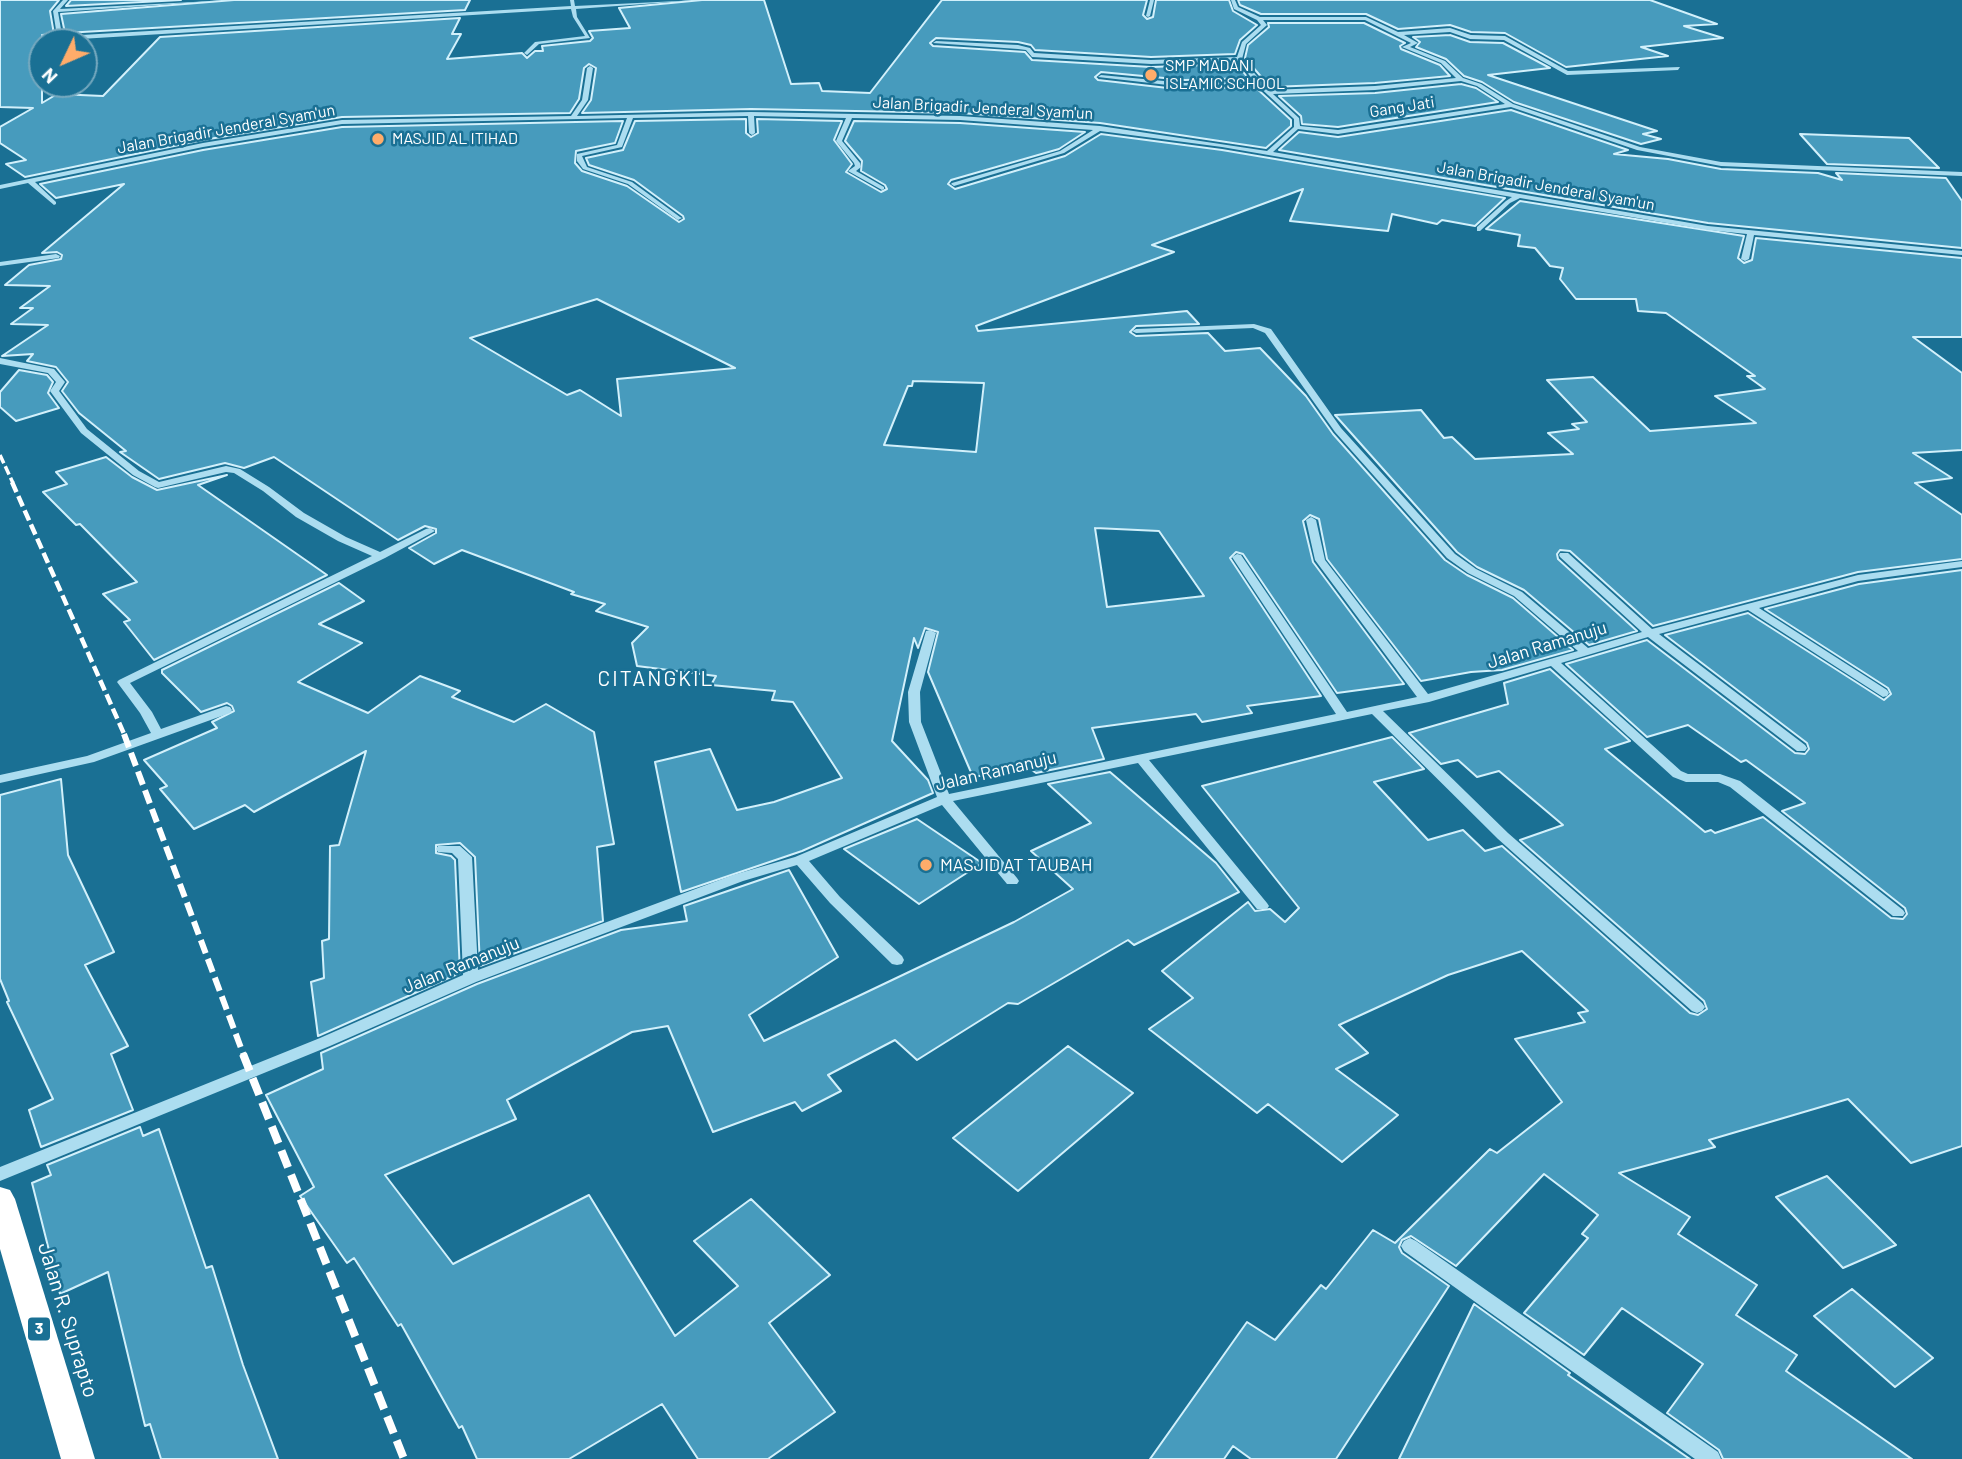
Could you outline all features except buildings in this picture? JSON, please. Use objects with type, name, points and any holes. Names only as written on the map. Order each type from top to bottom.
[{"type":"highway","name":"Jalan R. Suprapto","points":[[0,1199],[78,1459]]},
{"type":"street","points":[[55,11],[66,0]]},
{"type":"street","points":[[55,11],[229,0]]},
{"type":"street","points":[[527,53],[537,43],[588,37],[575,17],[572,0]]},
{"type":"street","points":[[55,11],[60,36],[68,38],[697,0]]},
{"type":"street","points":[[1148,16],[1152,0]]},
{"type":"street","points":[[1233,0],[1236,8],[1259,19],[1264,25],[1244,43],[1239,59]]},
{"type":"street","points":[[1259,19],[1362,17],[1415,43],[1405,47],[1451,66],[1461,79],[1511,104],[1620,145],[1712,163],[1962,174]]},
{"type":"street","points":[[1397,34],[1450,30],[1470,37],[1505,38],[1567,73],[1678,68]]},
{"type":"street","points":[[936,43],[1018,47],[1028,49],[1032,55],[1111,60],[1239,59]]},
{"type":"street","points":[[1239,59],[1257,81],[1297,119],[1297,127],[1268,153]]},
{"type":"street","points":[[572,118],[585,100],[590,68]]},
{"type":"street","points":[[1101,77],[1185,85],[1257,81]]},
{"type":"street","points":[[1268,92],[1375,88],[1461,79]]},
{"type":"street","name":"Gang Jati","points":[[1297,127],[1338,132],[1511,104]]},
{"type":"street","points":[[751,114],[752,132]]},
{"type":"street","name":"Jalan Brigadir Jenderal Syam'un","points":[[0,187],[203,145],[331,123],[751,114],[960,118],[1100,128],[1751,233],[1962,253]]},
{"type":"street","points":[[630,117],[620,146],[579,155],[580,161],[585,168],[630,183],[678,218]]},
{"type":"street","points":[[850,117],[839,141],[857,163],[858,167],[851,171],[882,188]]},
{"type":"street","points":[[954,184],[1062,152],[1100,128]]},
{"type":"street","points":[[30,181],[54,203]]},
{"type":"street","points":[[1480,229],[1507,202],[1520,195]]},
{"type":"street","points":[[1745,259],[1751,233]]},
{"type":"street","points":[[0,264],[56,256]]},
{"type":"street","points":[[1136,331],[1254,326],[1268,331],[1338,430],[1451,556],[1472,571],[1518,594],[1585,651]]},
{"type":"street","points":[[0,361],[51,372],[61,382],[54,391],[84,431],[136,473],[158,485],[226,469],[237,471],[300,515],[342,539],[381,556]]},
{"type":"street","points":[[1311,520],[1320,560],[1425,699]]},
{"type":"street","points":[[157,733],[146,712],[123,682],[430,531]]},
{"type":"street","points":[[1564,555],[1650,633],[1801,748]]},
{"type":"street","points":[[1237,556],[1344,716]]},
{"type":"street","name":"Jalan Ramanuju","points":[[0,1174],[325,1042],[471,978],[738,878],[800,860],[944,799],[1425,699],[1555,663],[1585,651],[1858,579],[1962,564]]},
{"type":"street","points":[[1750,607],[1883,693]]},
{"type":"street","points":[[930,633],[914,692],[915,722],[944,799],[1012,881]]},
{"type":"street","points":[[1555,663],[1677,774],[1686,778],[1720,778],[1735,784],[1898,913]]},
{"type":"street","points":[[0,779],[90,759],[226,710]]},
{"type":"street","points":[[1375,710],[1503,836],[1698,1007]]},
{"type":"street","points":[[1140,757],[1262,906]]},
{"type":"street","points":[[443,849],[455,849],[465,856],[471,978]]},
{"type":"street","points":[[800,860],[835,900],[898,960]]},
{"type":"street","points":[[1410,1247],[1711,1459]]},
{"type":"railway","points":[[0,455],[13,483]]},
{"type":"railway","points":[[12,482],[125,736]]},
{"type":"railway","points":[[124,734],[244,1056]]},
{"type":"railway","points":[[243,1054],[404,1459]]},
{"type":"place","name":"SMP MADANI ISLAMIC SCHOOL","points":[[1151,75]]},
{"type":"place","name":"MASJID AL ITIHAD","points":[[378,139]]},
{"type":"place","name":"MASJID AT TAUBAH","points":[[926,865]]},
{"type":"district","name":"CITANGKIL","points":[[656,679]]}]
